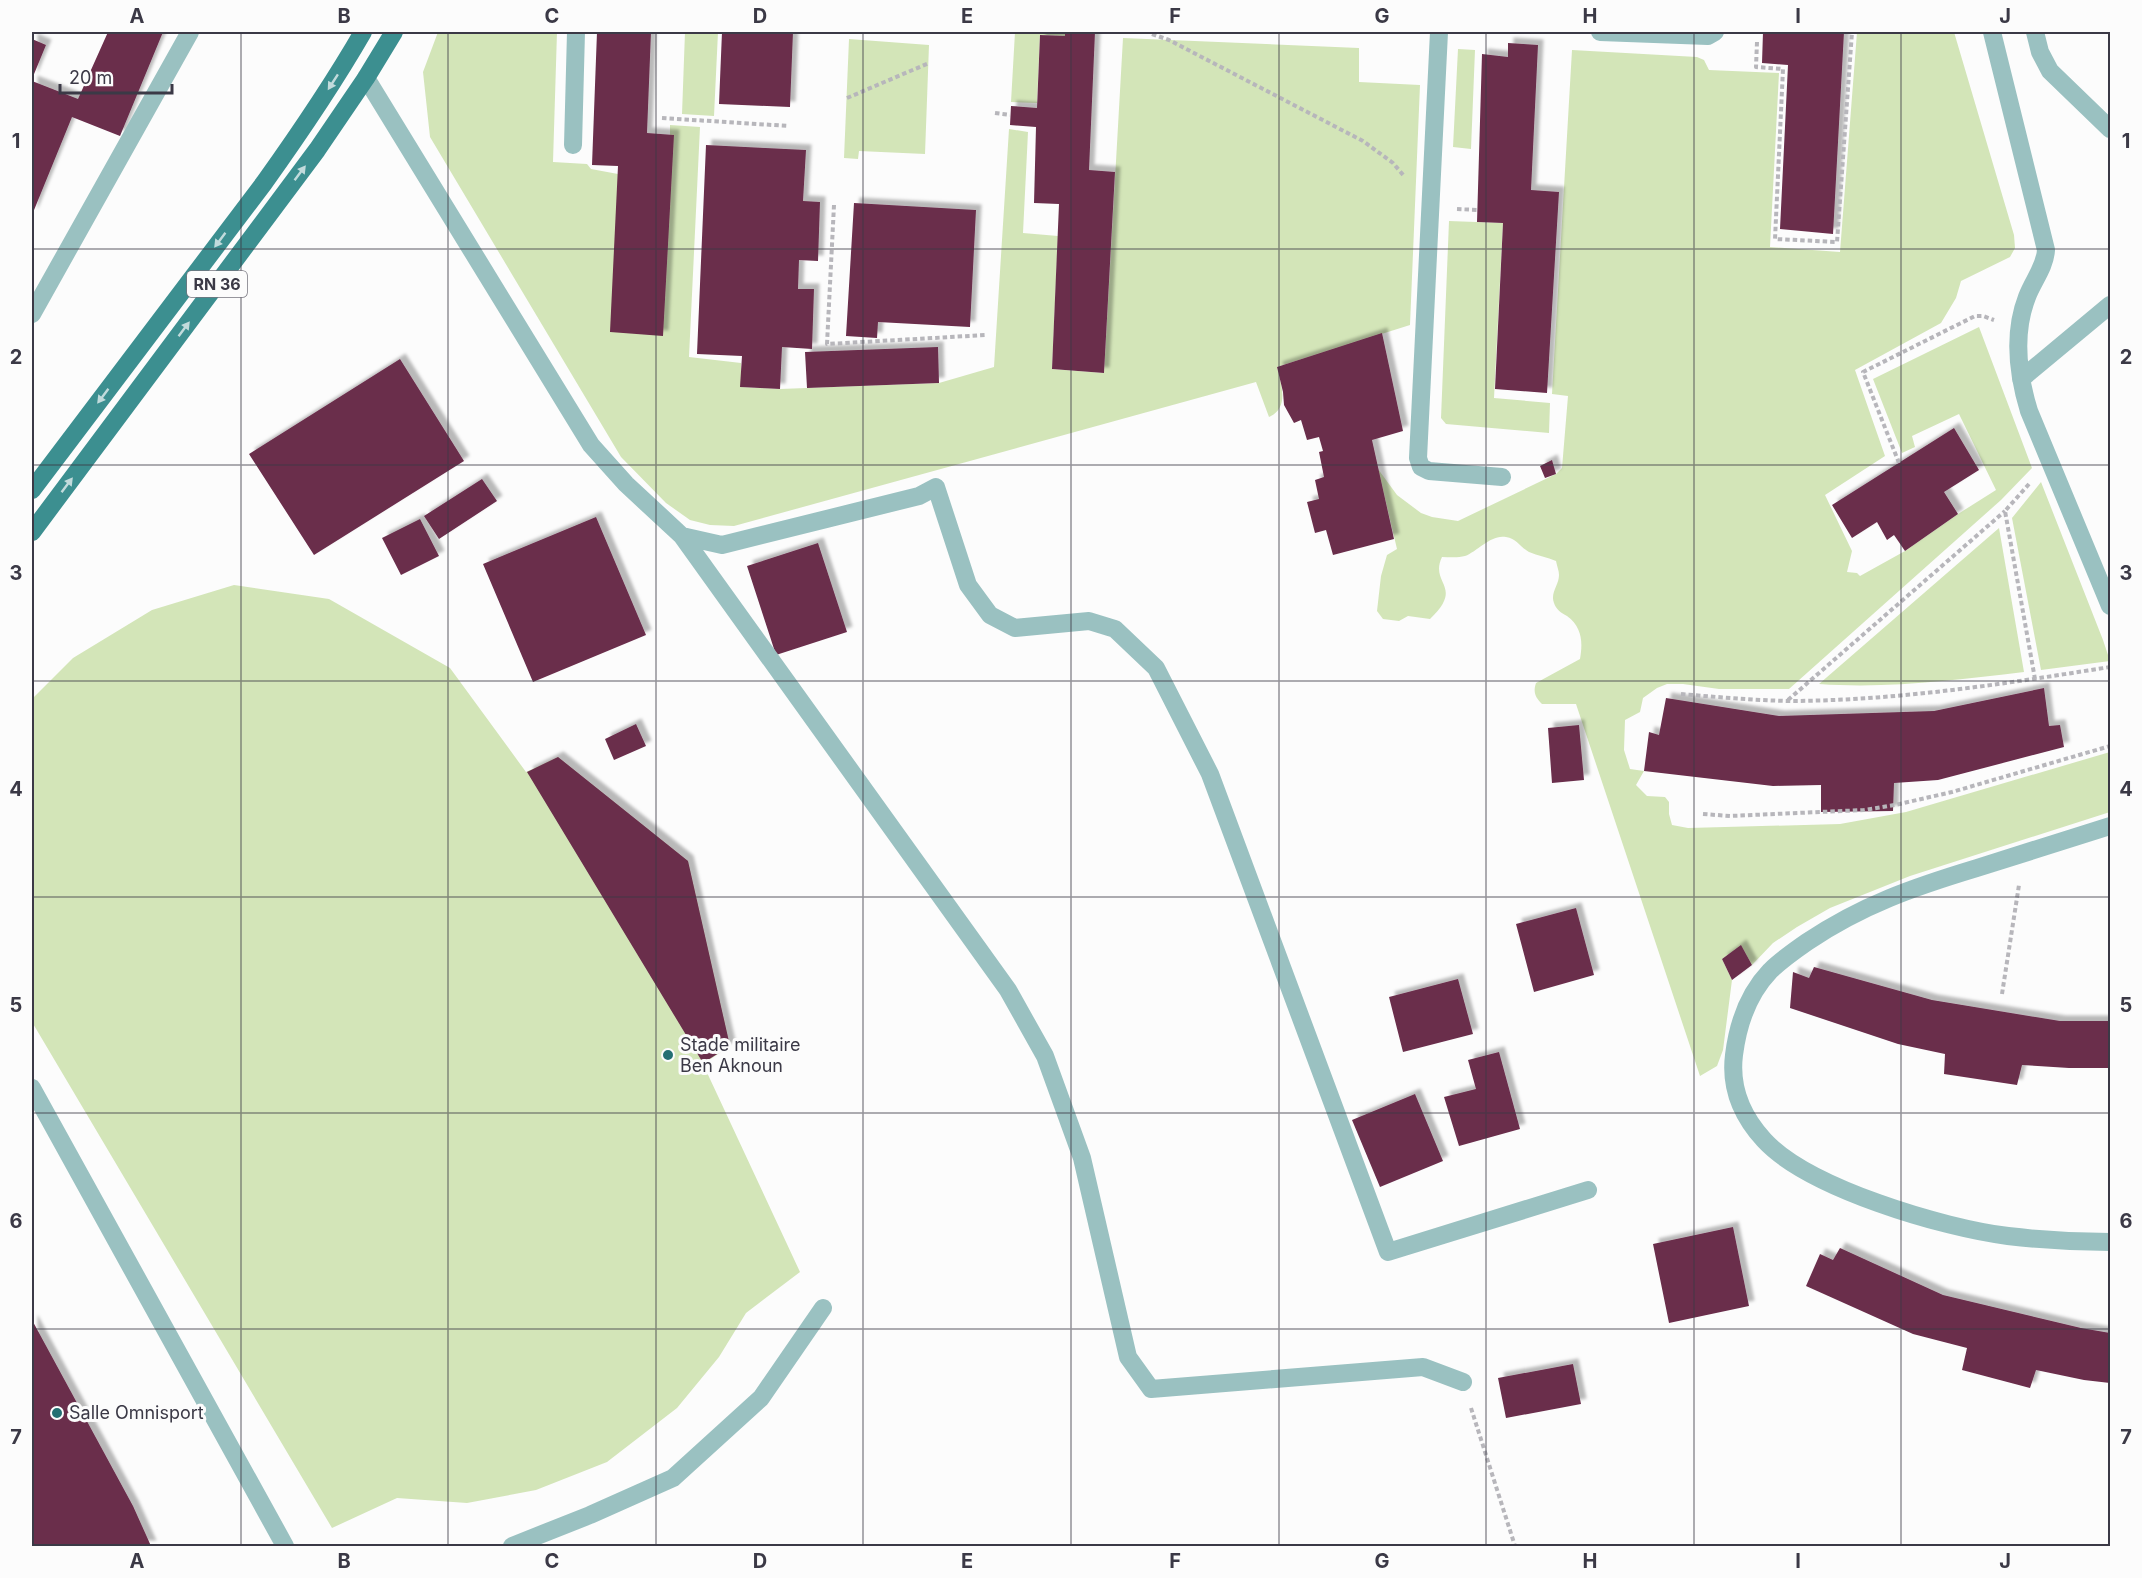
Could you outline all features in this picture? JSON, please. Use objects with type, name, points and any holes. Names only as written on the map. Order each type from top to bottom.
[{"type":"main road","name":"RN 36","points":[[32,490],[264,183],[309,119],[363,32]]},
{"type":"main road","name":"RN 36","points":[[32,532],[310,160],[366,78],[394,32]]},
{"type":"street","points":[[32,314],[190,32]]},
{"type":"street","points":[[573,145],[576,32]]},
{"type":"street","points":[[1439,32],[1418,458],[1421,467],[1429,471],[1502,477]]},
{"type":"street","points":[[1600,32],[1708,36],[1715,32]]},
{"type":"street","points":[[1992,32],[2046,250],[2045,258],[2025,303],[2020,330],[2021,379],[2029,411],[2110,606]]},
{"type":"street","points":[[2035,32],[2040,52],[2050,71],[2110,129]]},
{"type":"street","points":[[366,78],[591,445],[626,484],[682,536],[1008,990],[1045,1056],[1082,1158],[1128,1357],[1152,1389],[1423,1367],[1463,1382]]},
{"type":"street","points":[[2021,379],[2110,305]]},
{"type":"street","points":[[682,536],[722,545],[919,496],[936,486],[968,585],[990,615],[1015,628],[1089,621],[1115,629],[1156,668],[1210,774],[1388,1252],[1588,1190]]},
{"type":"street","points":[[2110,826],[1909,889],[1867,906],[1826,929],[1792,952],[1758,985],[1749,999],[1739,1027],[1733,1067],[1735,1089],[1749,1121],[1775,1150],[1797,1166],[1862,1196],[1913,1214],[1972,1230],[2018,1237],[2110,1242]]},
{"type":"street","points":[[32,1088],[285,1546]]},
{"type":"street","points":[[512,1546],[673,1478],[761,1398],[823,1308]]},
{"type":"path","points":[[1757,42],[1756,67],[1784,69],[1775,239],[1837,242],[1852,32]]},
{"type":"path","points":[[1152,34],[1169,40],[1363,141],[1393,163],[1430,207]]},
{"type":"path","points":[[847,98],[929,63]]},
{"type":"path","points":[[995,113],[1010,115]]},
{"type":"path","points":[[662,118],[789,126]]},
{"type":"path","points":[[834,205],[827,344],[986,334]]},
{"type":"path","points":[[1899,463],[1863,372],[1975,316],[1983,316],[2020,330]]},
{"type":"path","points":[[1788,701],[2005,512],[2040,468],[2047,455]]},
{"type":"path","points":[[2005,512],[2036,679]]},
{"type":"path","points":[[1681,694],[1788,701],[1912,695],[2110,667]]},
{"type":"path","points":[[1703,814],[1730,816],[1885,807],[1952,792],[2110,746]]},
{"type":"path","points":[[2002,994],[2024,853]]},
{"type":"path","points":[[1463,1382],[1515,1546]]},
{"type":"green space","points":[[438,32],[557,32],[553,162],[587,164],[591,169],[618,174],[674,135],[670,135],[670,125],[700,127],[689,357],[741,363],[741,387],[780,389],[939,383],[994,367],[1009,129],[1028,132],[1023,233],[1058,236],[1052,369],[1104,373],[1123,38],[1359,48],[1359,82],[1420,85],[1410,325],[1277,367],[1282,388],[1282,402],[1276,413],[1269,417],[1256,382],[734,526],[710,525],[690,520],[666,503],[621,457],[430,137],[423,72]]},
{"type":"green space","points":[[685,32],[718,32],[714,116],[682,114]]},
{"type":"green space","points":[[1015,32],[1065,32],[1065,36],[1040,35],[1037,103],[1011,102]]},
{"type":"green space","points":[[1857,32],[1954,32],[2014,235],[2015,248],[2010,257],[1961,281],[1956,298],[1941,323],[1855,370],[1885,456],[1825,495],[1852,551],[1847,572],[1857,573],[1860,576],[1905,551],[1996,490],[1959,414],[1912,436],[1915,447],[1902,453],[1873,379],[1979,327],[2032,468],[2001,500],[1789,689],[1719,689],[1667,684],[1643,698],[1640,712],[1625,720],[1624,750],[1630,769],[1644,771],[1636,785],[1647,796],[1665,797],[1669,802],[1672,825],[1688,828],[1840,824],[1906,812],[2110,752],[2110,812],[1910,876],[1830,908],[1773,943],[1752,965],[1741,946],[1722,959],[1732,980],[1723,1050],[1717,1066],[1700,1076],[1576,704],[1542,704],[1535,694],[1536,683],[1580,659],[1581,641],[1576,625],[1557,609],[1553,599],[1559,575],[1556,561],[1529,552],[1510,538],[1495,538],[1465,556],[1442,557],[1439,566],[1446,592],[1445,599],[1430,619],[1408,616],[1399,621],[1383,619],[1377,611],[1381,576],[1387,555],[1397,549],[1378,469],[1397,495],[1421,513],[1458,521],[1556,474],[1562,468],[1568,396],[1552,394],[1572,50],[1697,57],[1704,60],[1709,70],[1779,73],[1770,247],[1840,252]]},
{"type":"green space","points":[[849,39],[929,45],[925,154],[859,151],[858,159],[844,158]]},
{"type":"green space","points":[[1458,49],[1475,50],[1471,149],[1453,147]]},
{"type":"green space","points":[[1449,221],[1503,223],[1494,398],[1550,403],[1549,433],[1446,424],[1441,418]]},
{"type":"green space","points":[[2041,482],[2110,661],[2041,670],[2012,518]]},
{"type":"green space","points":[[1999,528],[2024,672],[1896,685],[1819,684]]},
{"type":"green space","points":[[234,585],[329,599],[450,668],[526,772],[558,757],[688,861],[730,1046],[703,1064],[800,1272],[746,1313],[719,1357],[677,1408],[607,1462],[536,1490],[467,1503],[397,1498],[332,1528],[32,1022],[32,699],[73,658],[152,610]]},
{"type":"building","points":[[108,32],[163,32],[120,136],[72,117],[32,215],[32,81],[78,99]]},
{"type":"building","points":[[597,32],[651,32],[647,133],[674,135],[663,336],[610,332],[618,166],[592,165]]},
{"type":"building","points":[[722,32],[793,32],[790,107],[719,104]]},
{"type":"building","points":[[1065,32],[1095,32],[1089,170],[1115,172],[1104,373],[1052,369],[1059,204],[1034,203],[1036,127],[1010,125],[1011,106],[1037,108],[1040,35],[1065,36]]},
{"type":"building","points":[[1763,32],[1844,32],[1833,234],[1780,229],[1788,65],[1762,63]]},
{"type":"building","points":[[32,39],[46,45],[32,79]]},
{"type":"building","points":[[1508,43],[1538,45],[1531,190],[1559,192],[1547,393],[1495,389],[1503,223],[1477,222],[1482,54],[1508,57]]},
{"type":"building","points":[[706,145],[806,150],[803,201],[820,202],[818,261],[799,260],[798,289],[814,289],[812,349],[782,347],[780,389],[740,387],[742,356],[697,354]]},
{"type":"building","points":[[854,203],[976,210],[970,327],[878,322],[877,338],[846,336]]},
{"type":"building","points":[[1382,333],[1403,431],[1372,440],[1394,539],[1333,555],[1326,530],[1315,533],[1307,502],[1319,499],[1315,480],[1324,477],[1319,452],[1323,451],[1319,437],[1307,440],[1301,420],[1294,423],[1284,405],[1277,367]]},
{"type":"building","points":[[938,347],[939,383],[807,388],[805,352]]},
{"type":"building","points":[[400,359],[464,461],[314,555],[249,454]]},
{"type":"building","points":[[1954,428],[1979,470],[1944,492],[1958,514],[1905,551],[1894,535],[1887,540],[1877,522],[1852,538],[1832,505]]},
{"type":"building","points":[[1552,460],[1556,474],[1545,478],[1540,466]]},
{"type":"building","points":[[482,479],[497,501],[439,539],[424,516]]},
{"type":"building","points":[[596,517],[646,635],[533,682],[483,564]]},
{"type":"building","points":[[420,519],[439,556],[401,575],[382,538]]},
{"type":"building","points":[[818,543],[847,632],[776,655],[747,566]]},
{"type":"building","points":[[2044,688],[2049,726],[2060,725],[2064,747],[1938,780],[1894,783],[1893,811],[1821,812],[1821,785],[1773,786],[1644,771],[1649,732],[1659,735],[1666,698],[1779,716],[1934,711]]},
{"type":"building","points":[[636,724],[646,746],[614,760],[605,739]]},
{"type":"building","points":[[1579,725],[1584,780],[1552,783],[1548,728]]},
{"type":"building","points":[[558,757],[688,861],[730,1046],[703,1063],[527,772]]},
{"type":"building","points":[[1576,908],[1594,975],[1534,992],[1516,924]]},
{"type":"building","points":[[1741,945],[1752,965],[1732,980],[1722,959]]},
{"type":"building","points":[[1814,967],[1932,1000],[2060,1021],[2110,1021],[2110,1068],[2022,1065],[2017,1085],[1944,1074],[1945,1054],[1898,1044],[1790,1008],[1793,972],[1809,978]]},
{"type":"building","points":[[1458,979],[1473,1034],[1403,1052],[1389,997]]},
{"type":"building","points":[[1499,1052],[1520,1129],[1459,1146],[1444,1097],[1476,1089],[1468,1060]]},
{"type":"building","points":[[1415,1094],[1443,1161],[1380,1187],[1352,1120]]},
{"type":"building","points":[[1733,1227],[1749,1306],[1669,1323],[1653,1244]]},
{"type":"building","points":[[1840,1248],[1943,1295],[2110,1333],[2110,1383],[2036,1370],[2030,1388],[1962,1370],[1967,1348],[1913,1334],[1806,1286],[1820,1254],[1833,1260]]},
{"type":"building","name":"Salle Omnisport","points":[[32,1320],[133,1506],[151,1546],[32,1546]]},
{"type":"building","points":[[1573,1364],[1581,1404],[1506,1418],[1498,1378]]},
{"type":"place","name":"Stade militaire Ben Aknoun","points":[[668,1055]]},
{"type":"place","name":"Salle Omnisport","points":[[57,1413]]}]
